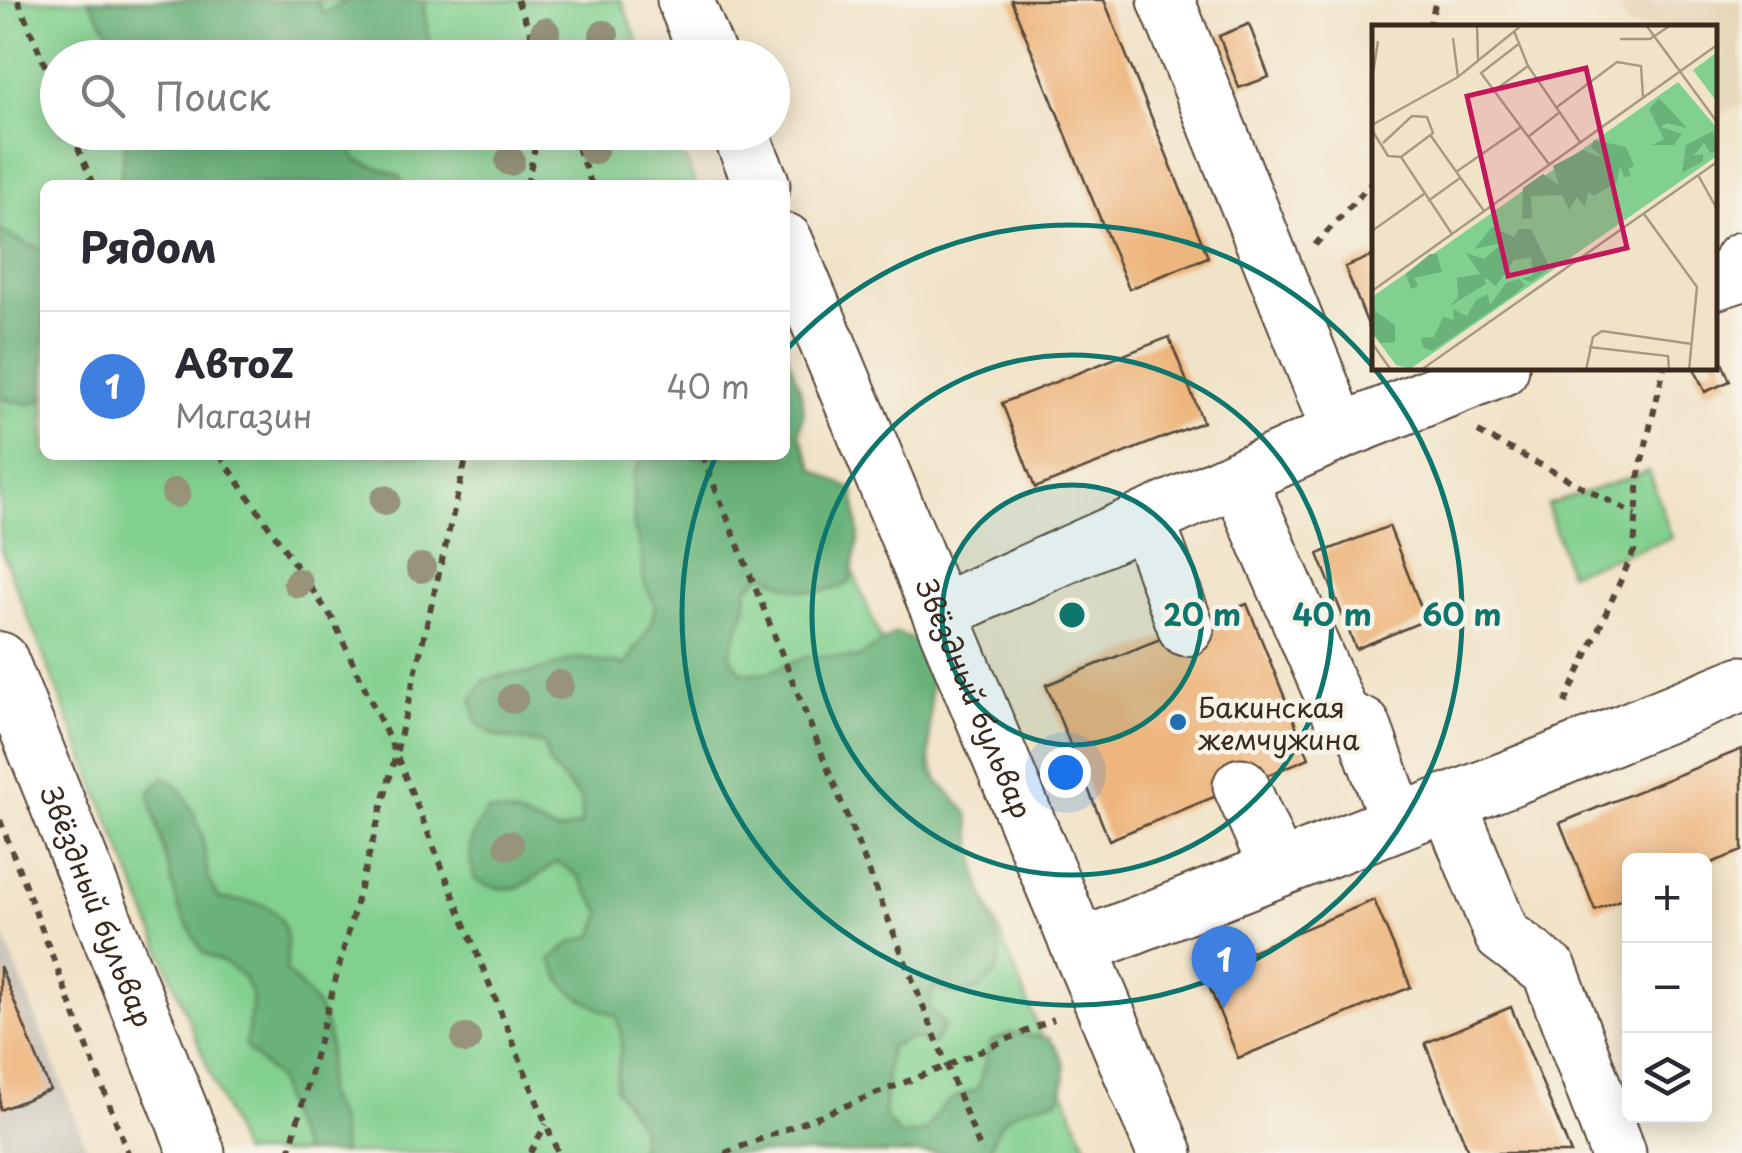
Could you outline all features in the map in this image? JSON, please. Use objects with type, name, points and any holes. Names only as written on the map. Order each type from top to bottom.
[{"type":"street","points":[[685,0],[702,40]]},
{"type":"street","points":[[1166,0],[1340,432]]},
{"type":"street","points":[[747,150],[760,180]]},
{"type":"street","name":"Звёздный бульвар","points":[[790,253],[1165,1153]]},
{"type":"street","points":[[940,612],[1340,432],[1496,370]]},
{"type":"street","points":[[1238,478],[1342,716],[1363,726],[1398,822]]},
{"type":"street","points":[[1146,520],[1186,628]]},
{"type":"street","name":"Звёздный бульвар","points":[[0,660],[197,1153]]},
{"type":"street","points":[[1080,947],[1742,684]]},
{"type":"street","points":[[1241,786],[1278,869]]},
{"type":"street","points":[[1448,802],[1502,935],[1550,971],[1618,1153]]},
{"type":"path","points":[[18,0],[40,53]]},
{"type":"path","points":[[517,0],[533,40]]},
{"type":"path","points":[[1430,25],[1436,0]]},
{"type":"path","points":[[79,150],[91,180]]},
{"type":"path","points":[[528,180],[534,150]]},
{"type":"path","points":[[578,150],[590,180]]},
{"type":"path","points":[[1280,283],[1372,182]]},
{"type":"path","points":[[1536,768],[1634,551],[1639,474],[1664,370]]},
{"type":"path","points":[[1438,392],[1470,428],[1636,515]]},
{"type":"path","points":[[223,460],[334,620],[396,754],[558,1153]]},
{"type":"path","points":[[289,1153],[396,754],[466,460]]},
{"type":"path","points":[[704,460],[982,1153]]},
{"type":"path","points":[[0,820],[128,1153]]},
{"type":"path","points":[[725,1153],[948,1066],[1054,1019]]},
{"type":"path","points":[[530,1153],[546,1123]]},
{"type":"shaded area","points":[[1615,0],[1742,0],[1742,104],[1717,117],[1717,25],[1627,25]]},
{"type":"shaded area","points":[[0,926],[89,1153],[0,1153]]},
{"type":"green space","points":[[0,0],[621,0],[637,40],[40,40],[40,150],[682,150],[694,180],[40,180],[40,460],[790,460],[790,416],[1089,1153],[242,1153],[0,547]]},
{"type":"green space","points":[[89,0],[317,0],[323,14],[343,0],[427,0],[424,8],[429,40],[114,40]]},
{"type":"green space","points":[[124,150],[350,150],[357,160],[400,176],[401,180],[120,180]]},
{"type":"green space","points":[[0,230],[40,248],[40,401],[30,404],[0,399]]},
{"type":"green space","points":[[790,362],[804,410],[799,433],[814,469],[854,491],[859,536],[850,583],[828,590],[806,590],[785,585],[765,573],[748,587],[745,610],[729,655],[742,673],[766,673],[809,656],[857,658],[896,633],[917,641],[931,661],[929,771],[968,813],[979,880],[1001,952],[996,974],[979,990],[956,996],[934,987],[929,1008],[945,1025],[933,1044],[910,1038],[889,1048],[884,1116],[900,1136],[925,1132],[946,1104],[978,1089],[990,1042],[1012,1033],[1049,1038],[1064,1067],[1059,1099],[1023,1109],[1006,1119],[993,1138],[989,1153],[639,1153],[641,1127],[615,1088],[622,1040],[617,1017],[569,990],[551,959],[571,943],[594,935],[602,913],[577,875],[557,862],[527,883],[510,889],[475,880],[471,844],[488,811],[513,814],[558,832],[581,825],[582,801],[550,765],[543,744],[498,737],[477,724],[472,700],[484,680],[508,674],[531,673],[578,658],[625,665],[651,626],[655,604],[644,583],[634,528],[633,478],[641,460],[790,460]]},
{"type":"green space","points":[[1649,471],[1672,538],[1569,573],[1547,505]]},
{"type":"green space","points":[[164,776],[182,791],[193,812],[202,834],[208,878],[218,898],[266,906],[284,927],[286,972],[311,998],[327,1029],[326,1092],[339,1121],[343,1153],[303,1153],[277,1079],[245,1047],[253,1000],[244,977],[203,953],[179,909],[149,793]]},
{"type":"building","points":[[1011,0],[1104,0],[1208,257],[1129,289]]},
{"type":"building","points":[[1249,24],[1269,77],[1239,88],[1219,36]]},
{"type":"building","points":[[1372,256],[1372,335],[1345,267]]},
{"type":"building","points":[[1169,337],[1203,422],[1035,488],[1002,403]]},
{"type":"building","points":[[1717,351],[1730,381],[1705,392],[1695,370],[1717,370]]},
{"type":"building","points":[[1389,526],[1426,620],[1356,649],[1318,554]]},
{"type":"building","name":"Бакинская жемчужина","points":[[1247,604],[1309,758],[1109,840],[1046,685]]},
{"type":"building","points":[[1742,749],[1742,851],[1712,863],[1712,853],[1622,853],[1622,899],[1595,910],[1560,823]]},
{"type":"building","points":[[1374,900],[1411,987],[1238,1058],[1203,971]]},
{"type":"building","points":[[0,966],[50,1090],[0,1110]]},
{"type":"building","points":[[1511,1007],[1571,1153],[1469,1153],[1425,1043]]},
{"type":"place","name":"Бакинская жемчужина","points":[[1178,722]]},
{"type":"place","name":"АвтоZ","points":[[1224,1008]]}]
